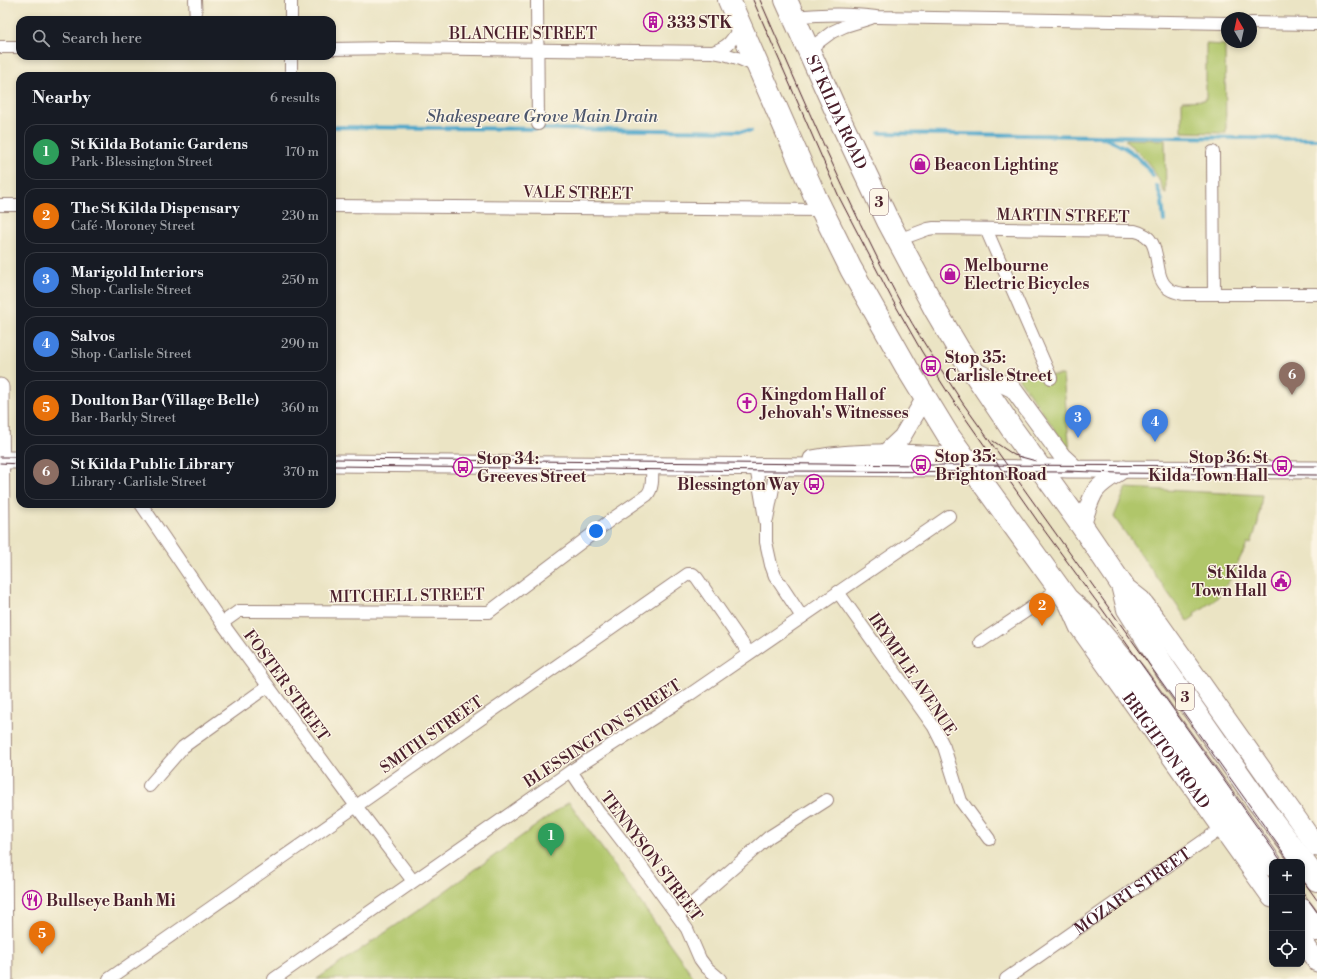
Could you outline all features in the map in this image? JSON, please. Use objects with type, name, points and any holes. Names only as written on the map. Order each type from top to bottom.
[{"type":"highway","name":"3","points":[[729,0],[815,196],[851,268],[907,368],[968,463]]},
{"type":"highway","name":"ST KILDA ROAD","points":[[790,8],[845,131],[898,240],[936,311],[971,369],[1042,468]]},
{"type":"highway","name":"BRIGHTON ROAD","points":[[968,463],[1063,594],[1089,619],[1157,702],[1230,822],[1269,861]]},
{"type":"highway","name":"3","points":[[1042,468],[1122,585],[1128,608],[1174,663],[1259,803],[1317,880]]},
{"type":"highway","name":"MOZART STREET","points":[[1230,822],[1259,803]]},
{"type":"highway","points":[[1305,914],[1317,930]]},
{"type":"main road","points":[[971,369],[1013,389],[1062,456],[1075,468]]},
{"type":"main road","points":[[0,387],[4,979]]},
{"type":"main road","points":[[884,454],[902,437],[925,398]]},
{"type":"main road","points":[[775,467],[831,456],[884,454],[936,454],[968,463]]},
{"type":"main road","points":[[0,460],[16,460]]},
{"type":"main road","points":[[336,463],[775,467],[968,463],[1042,468],[1317,470]]},
{"type":"main road","points":[[1082,526],[1090,502],[1096,491],[1106,481],[1124,469]]},
{"type":"main road","name":"BRIGHTON ROAD","points":[[1063,594],[1078,627],[1129,698],[1230,822],[1270,895]]},
{"type":"main road","points":[[1124,660],[1129,698]]},
{"type":"main road","points":[[1174,663],[1317,847]]},
{"type":"main road","points":[[1305,944],[1317,962]]},
{"type":"street","points":[[195,0],[196,16]]},
{"type":"street","points":[[291,0],[292,16]]},
{"type":"street","points":[[537,0],[538,124]]},
{"type":"street","points":[[790,8],[827,14],[852,14],[876,17],[1221,23]]},
{"type":"street","points":[[808,50],[832,32],[845,26],[876,17]]},
{"type":"street","points":[[1257,24],[1317,24]]},
{"type":"street","name":"BLANCHE STREET","points":[[713,52],[730,44],[741,26]]},
{"type":"street","points":[[0,47],[16,46]]},
{"type":"street","name":"BLANCHE STREET","points":[[336,49],[393,48],[713,52],[734,56],[759,68]]},
{"type":"street","points":[[291,60],[291,72]]},
{"type":"street","points":[[1213,152],[1214,294],[1317,294]]},
{"type":"street","points":[[0,205],[16,205]]},
{"type":"street","name":"VALE STREET","points":[[336,206],[823,210]]},
{"type":"street","name":"MARTIN STREET","points":[[898,240],[928,229],[1142,233],[1148,237],[1154,248],[1162,280],[1165,286],[1170,290],[1184,294],[1214,294]]},
{"type":"street","points":[[986,229],[1051,378]]},
{"type":"street","name":"MITCHELL STREET","points":[[222,623],[239,612],[489,612],[650,492],[652,465]]},
{"type":"street","points":[[756,467],[766,524],[768,549],[775,576],[802,617]]},
{"type":"street","points":[[766,524],[773,488],[775,467]]},
{"type":"street","name":"FOSTER STREET","points":[[144,508],[222,623],[413,881]]},
{"type":"street","name":"BLESSINGTON STREET","points":[[274,979],[571,771],[686,697],[949,516]]},
{"type":"street","name":"SMITH STREET","points":[[109,979],[688,574],[693,574],[697,578],[749,653]]},
{"type":"street","name":"IRYMPLE AVENUE","points":[[838,592],[934,727],[944,747],[961,802],[989,839]]},
{"type":"street","points":[[980,642],[1063,594]]},
{"type":"street","points":[[150,786],[183,747],[268,686]]},
{"type":"street","name":"TENNYSON STREET","points":[[571,771],[598,814],[609,824],[678,916],[691,936],[700,959],[706,967],[720,979]]},
{"type":"street","points":[[678,916],[769,837],[827,800]]},
{"type":"street","name":"MOZART STREET","points":[[1006,979],[1230,822]]},
{"type":"green space","points":[[1206,44],[1221,45],[1221,48],[1225,48],[1226,133],[1182,132],[1182,101],[1206,100]]},
{"type":"green space","points":[[1126,139],[1165,140],[1166,194],[1150,165],[1126,142]]},
{"type":"green space","points":[[1063,375],[1070,451],[1017,376]]},
{"type":"green space","points":[[1126,488],[1262,495],[1258,523],[1251,544],[1248,543],[1235,568],[1237,570],[1216,599],[1194,614],[1195,616],[1188,621],[1114,517]]},
{"type":"green space","points":[[569,802],[695,979],[317,979],[423,907]]},
{"type":"waterway","name":"Shakespeare Grove Main Drain","points":[[336,127],[751,131]]},
{"type":"waterway","name":"Shakespeare Grove Main Drain","points":[[880,133],[1099,136],[1130,151],[1142,162],[1153,176]]},
{"type":"waterway","name":"Shakespeare Grove Main Drain","points":[[1103,136],[1317,139]]},
{"type":"waterway","points":[[1157,186],[1162,201],[1164,221]]},
{"type":"tram line","points":[[753,0],[840,199],[893,301],[922,352],[952,399],[1041,526],[1280,859]]},
{"type":"tram line","points":[[760,0],[860,223],[904,310],[920,337],[962,402],[1288,859]]},
{"type":"tram line","points":[[993,441],[1014,455],[1036,461]]},
{"type":"tram line","points":[[0,457],[16,457]]},
{"type":"tram line","points":[[336,459],[921,465],[1317,466]]},
{"type":"tram line","points":[[0,463],[16,464]]},
{"type":"tram line","points":[[336,466],[774,471],[1073,472]]},
{"type":"tram line","points":[[1067,471],[1317,475]]},
{"type":"tram line","points":[[1305,883],[1317,900]]},
{"type":"tram line","points":[[1305,895],[1317,912]]},
{"type":"place","name":"333 STK","points":[[653,22]]},
{"type":"place","name":"Beacon Lighting","points":[[920,164]]},
{"type":"place","name":"Melbourne Electric Bicycles","points":[[950,274]]},
{"type":"place","name":"Stop 35: Carlisle Street","points":[[931,366]]},
{"type":"place","name":"St Kilda Public Library","points":[[1292,395]]},
{"type":"place","name":"Kingdom Hall of Jehovah's Witnesses","points":[[747,403]]},
{"type":"place","name":"Marigold Interiors","points":[[1078,438]]},
{"type":"place","name":"Salvos","points":[[1155,442]]},
{"type":"place","name":"Stop 35: Brighton Road","points":[[921,465]]},
{"type":"place","name":"Stop 36: St Kilda Town Hall","points":[[1282,466]]},
{"type":"place","name":"Stop 34: Greeves Street","points":[[463,467]]},
{"type":"place","name":"Blessington Way","points":[[814,484]]},
{"type":"place","name":"St Kilda Town Hall","points":[[1281,581]]},
{"type":"place","name":"The St Kilda Dispensary","points":[[1042,626]]},
{"type":"place","name":"St Kilda Botanic Gardens","points":[[551,856]]},
{"type":"place","name":"Bullseye Banh Mi","points":[[32,900]]},
{"type":"place","name":"Doulton Bar (Village Belle)","points":[[42,954]]}]
